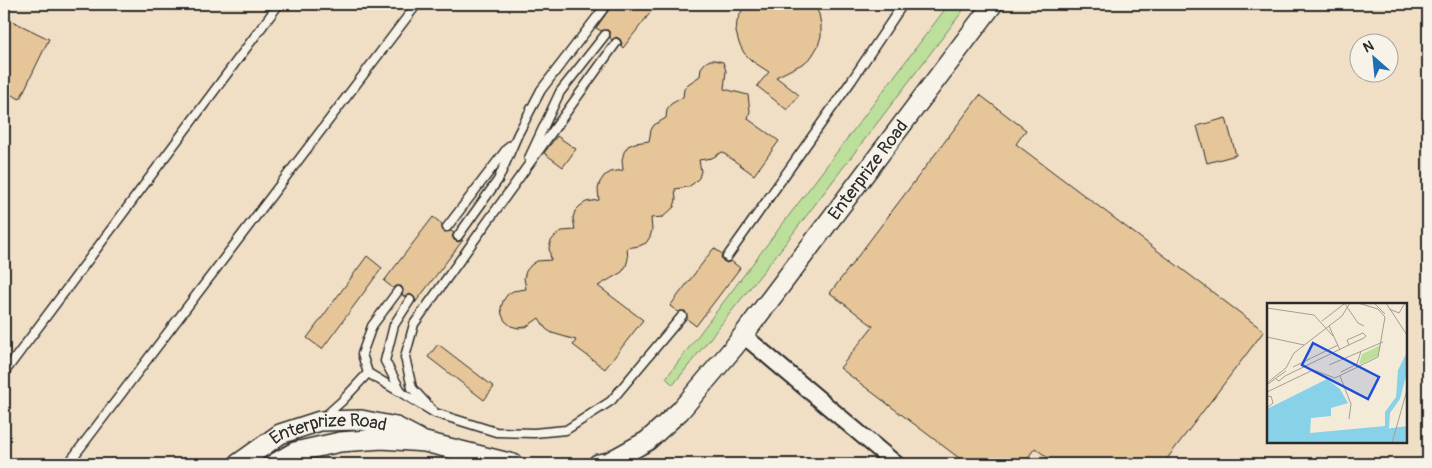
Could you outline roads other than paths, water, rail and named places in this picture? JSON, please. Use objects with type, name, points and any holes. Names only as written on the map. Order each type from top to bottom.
[{"type":"street","name":"Enterprize Road","points":[[598,464],[609,462],[647,441],[680,411],[743,335],[993,4]]},
{"type":"street","points":[[743,335],[896,464]]},
{"type":"street","name":"Enterprize Road","points":[[238,464],[280,434],[320,421],[362,420],[396,427],[425,442]]},
{"type":"street","name":"Enterprize Road","points":[[274,464],[295,452],[340,442],[382,439],[425,442],[513,464]]},
{"type":"lane","points":[[4,373],[279,4]]},
{"type":"lane","points":[[68,464],[417,4]]},
{"type":"lane","points":[[458,236],[498,180],[518,134],[541,90],[607,4]]},
{"type":"lane","points":[[727,257],[852,80],[903,4]]},
{"type":"lane","points":[[521,176],[560,92],[605,35]]},
{"type":"lane","points":[[435,413],[412,388],[405,357],[414,324],[616,43]]},
{"type":"lane","points":[[447,227],[518,134]]},
{"type":"lane","points":[[398,291],[372,326],[362,354],[368,373],[435,413],[496,432],[566,430],[611,401],[682,316]]},
{"type":"lane","points":[[402,393],[384,361],[394,325],[410,300]]},
{"type":"lane","points":[[320,421],[368,373]]}]
